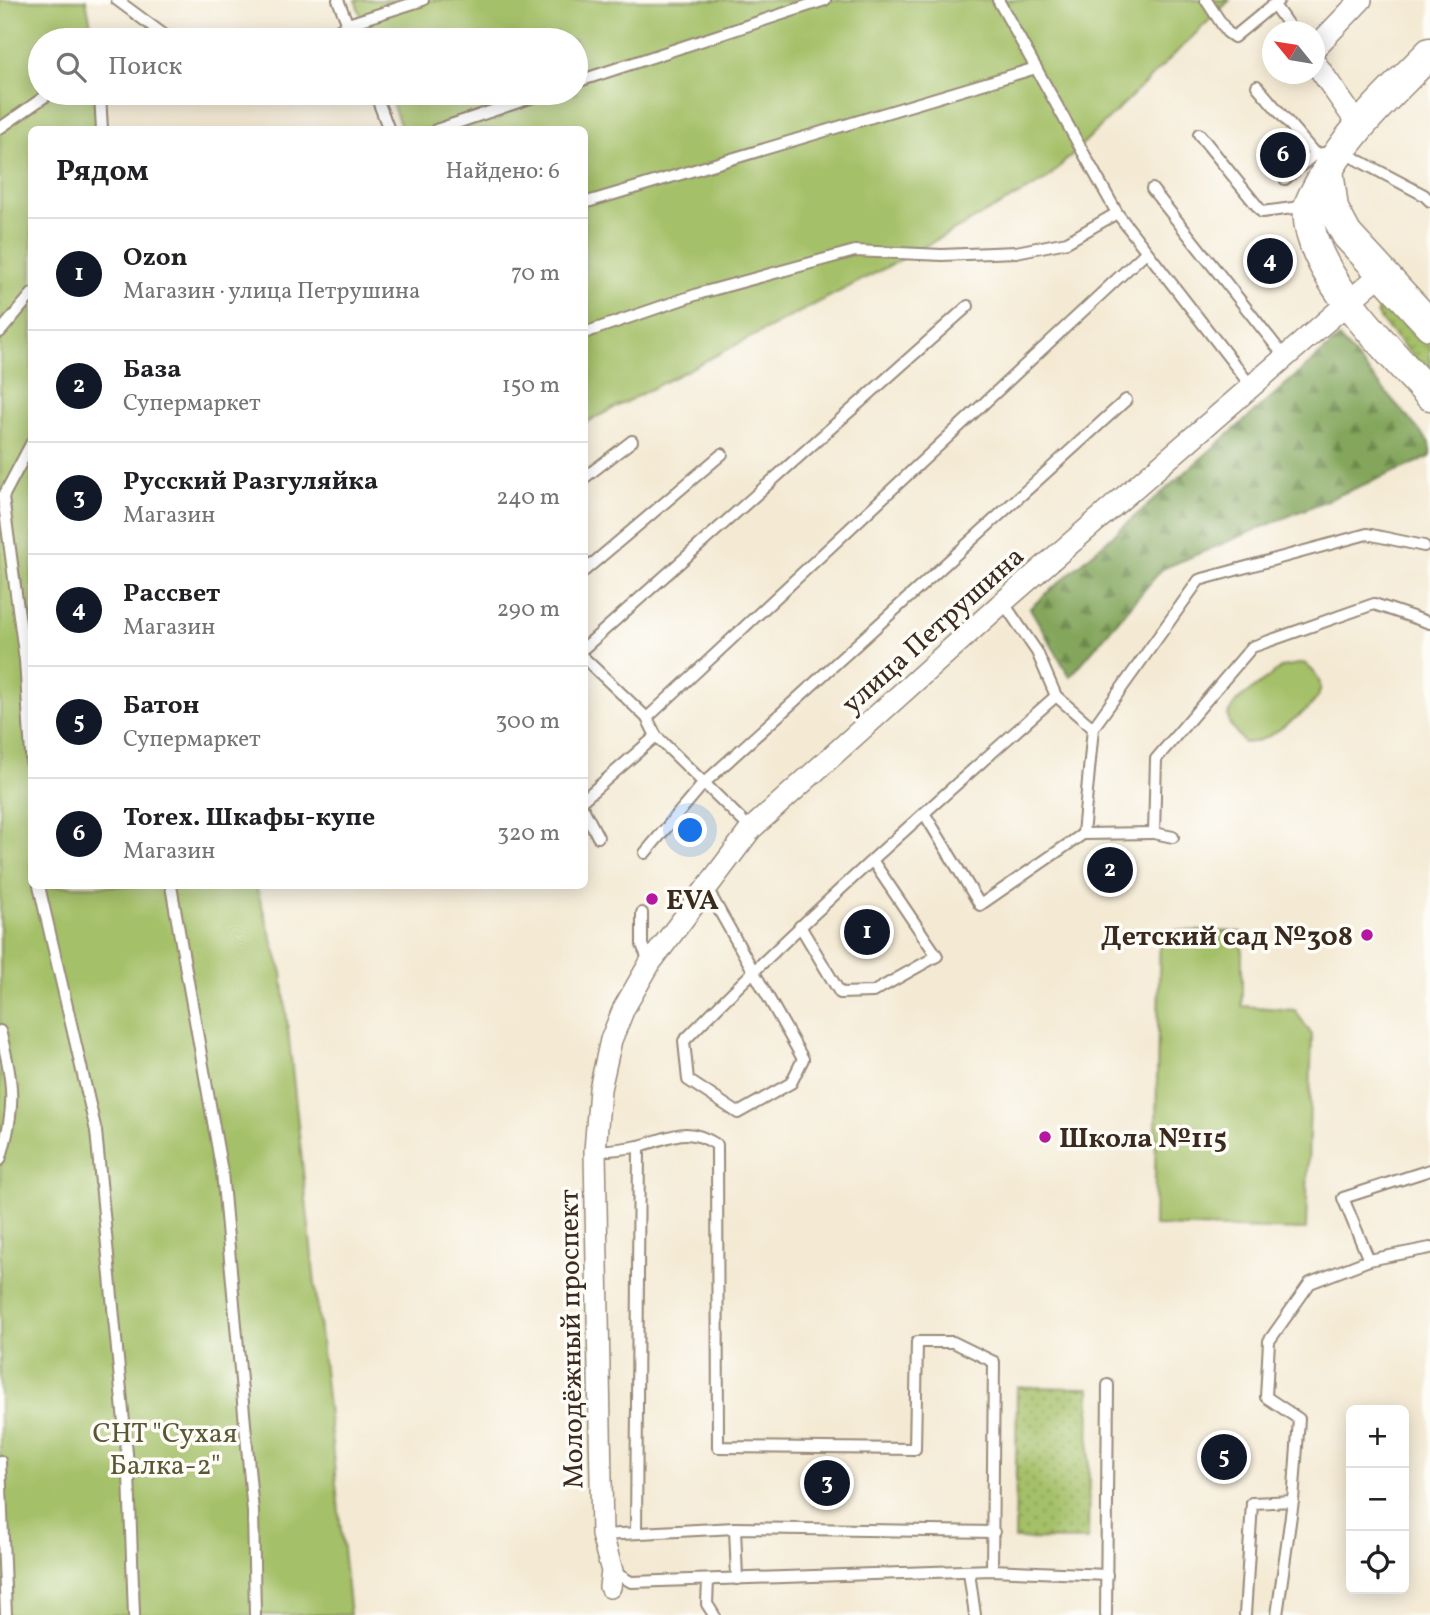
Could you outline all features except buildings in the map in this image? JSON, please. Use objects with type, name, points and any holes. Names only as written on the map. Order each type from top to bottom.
[{"type":"main road","points":[[1430,53],[1328,158],[1309,206],[1319,251],[1346,303],[1430,395]]},
{"type":"main road","points":[[1328,158],[1333,209],[1348,235],[1430,325]]},
{"type":"street","points":[[1325,38],[1361,0]]},
{"type":"street","points":[[1325,77],[1359,126]]},
{"type":"street","name":"улица Петрушина","points":[[600,1088],[611,1040],[624,1008],[650,963],[751,829],[1003,602],[1382,273]]},
{"type":"street","name":"Молодёжный проспект","points":[[600,1088],[595,1151],[602,1535],[611,1579]]},
{"type":"lane","points":[[117,0],[155,28]]},
{"type":"lane","points":[[338,0],[350,28]]},
{"type":"lane","points":[[342,28],[423,0]]},
{"type":"lane","points":[[588,78],[825,0]]},
{"type":"lane","points":[[998,0],[1116,213],[1251,386]]},
{"type":"lane","points":[[1206,0],[1227,32],[1234,37],[1277,3],[1287,21]]},
{"type":"lane","points":[[588,202],[1036,68]]},
{"type":"lane","points":[[1257,86],[1328,158],[1428,195]]},
{"type":"lane","points":[[0,128],[33,105]]},
{"type":"lane","points":[[101,105],[102,126]]},
{"type":"lane","points":[[380,105],[387,126]]},
{"type":"lane","points":[[448,126],[510,105]]},
{"type":"lane","points":[[1199,134],[1262,212],[1309,206]]},
{"type":"lane","points":[[1285,179],[1328,158]]},
{"type":"lane","points":[[1152,190],[1284,356]]},
{"type":"lane","points":[[588,332],[701,293],[855,251],[942,255],[1016,252],[1066,242],[1116,213]]},
{"type":"lane","points":[[647,718],[1146,252]]},
{"type":"lane","points":[[0,332],[28,299]]},
{"type":"lane","points":[[588,644],[968,306]]},
{"type":"lane","points":[[645,853],[703,784],[1126,400]]},
{"type":"lane","points":[[588,475],[632,441]]},
{"type":"lane","points":[[28,450],[3,497],[25,660],[28,707]]},
{"type":"lane","points":[[588,568],[722,454]]},
{"type":"lane","points":[[1083,834],[1093,728],[1199,580],[1367,534],[1424,546]]},
{"type":"lane","points":[[1003,602],[1037,653],[1056,696],[1093,728]]},
{"type":"lane","points":[[1154,833],[1156,759],[1252,648],[1374,604],[1430,623]]},
{"type":"lane","points":[[588,662],[647,718],[656,736],[751,829]]},
{"type":"lane","points":[[706,887],[753,971],[803,1059],[791,1083],[738,1113],[688,1080],[684,1041],[753,971],[800,926],[1056,696]]},
{"type":"lane","points":[[588,796],[656,736]]},
{"type":"lane","points":[[924,813],[980,905],[1083,834],[1154,833],[1173,837]]},
{"type":"lane","points":[[588,818],[598,837]]},
{"type":"lane","points":[[800,926],[840,993],[873,992],[937,956],[872,860]]},
{"type":"lane","points":[[39,889],[96,1130],[129,1474],[134,1615]]},
{"type":"lane","points":[[172,889],[222,1172],[253,1512],[255,1615]]},
{"type":"lane","points":[[642,913],[642,945],[650,963]]},
{"type":"lane","points":[[0,1031],[10,1068],[12,1123],[0,1160]]},
{"type":"lane","points":[[595,1151],[639,1146],[674,1134],[701,1134],[717,1145],[718,1447],[915,1449],[918,1342],[953,1342],[994,1362],[992,1570]]},
{"type":"lane","points":[[635,1533],[639,1146]]},
{"type":"lane","points":[[1369,1259],[1343,1198],[1430,1170]]},
{"type":"lane","points":[[1277,1615],[1293,1501],[1298,1419],[1266,1397],[1269,1340],[1310,1283],[1369,1259],[1430,1248]]},
{"type":"lane","points":[[1106,1615],[1108,1385]]},
{"type":"lane","points":[[0,1461],[6,1615]]},
{"type":"lane","points":[[1245,1615],[1252,1503],[1293,1501]]},
{"type":"lane","points":[[602,1535],[735,1528],[994,1532]]},
{"type":"lane","points":[[735,1528],[737,1579]]},
{"type":"lane","points":[[611,1579],[631,1582],[992,1570],[1107,1575]]},
{"type":"lane","points":[[969,1572],[975,1615]]},
{"type":"lane","points":[[708,1580],[707,1604],[714,1615]]},
{"type":"green space","name":"СНТ \"Сухая Балка-2\"","points":[[0,0],[86,0],[92,28],[28,28],[28,105],[101,105],[102,126],[28,126],[28,889],[257,889],[282,973],[350,1615],[0,1615]]},
{"type":"green space","points":[[355,0],[1230,0],[1046,180],[885,268],[588,421],[588,126],[401,126],[393,105],[588,105],[588,28],[366,28]]},
{"type":"green space","points":[[1385,302],[1395,307],[1430,345],[1430,375],[1382,322],[1377,313],[1379,305]]},
{"type":"green space","points":[[1339,338],[1430,443],[1430,457],[1162,569],[1070,677],[1030,608]]},
{"type":"green space","points":[[1304,663],[1319,680],[1320,688],[1314,702],[1299,716],[1268,736],[1244,743],[1229,723],[1228,714],[1236,702],[1282,667]]},
{"type":"green space","points":[[1160,930],[1242,932],[1242,1006],[1295,1010],[1312,1035],[1306,1230],[1154,1226]]},
{"type":"green space","points":[[1017,1387],[1090,1388],[1088,1540],[1015,1539]]},
{"type":"place","name":"Torex. Шкафы-купе","points":[[1283,155]]},
{"type":"place","name":"Рассвет","points":[[1270,261]]},
{"type":"place","name":"База","points":[[1110,870]]},
{"type":"place","name":"EVA","points":[[652,899]]},
{"type":"place","name":"Ozon","points":[[867,932]]},
{"type":"place","name":"Детский сад №308","points":[[1367,935]]},
{"type":"place","name":"Школа №115","points":[[1045,1137]]},
{"type":"place","name":"Батон","points":[[1224,1457]]},
{"type":"place","name":"Русский Разгуляйка","points":[[827,1483]]}]
